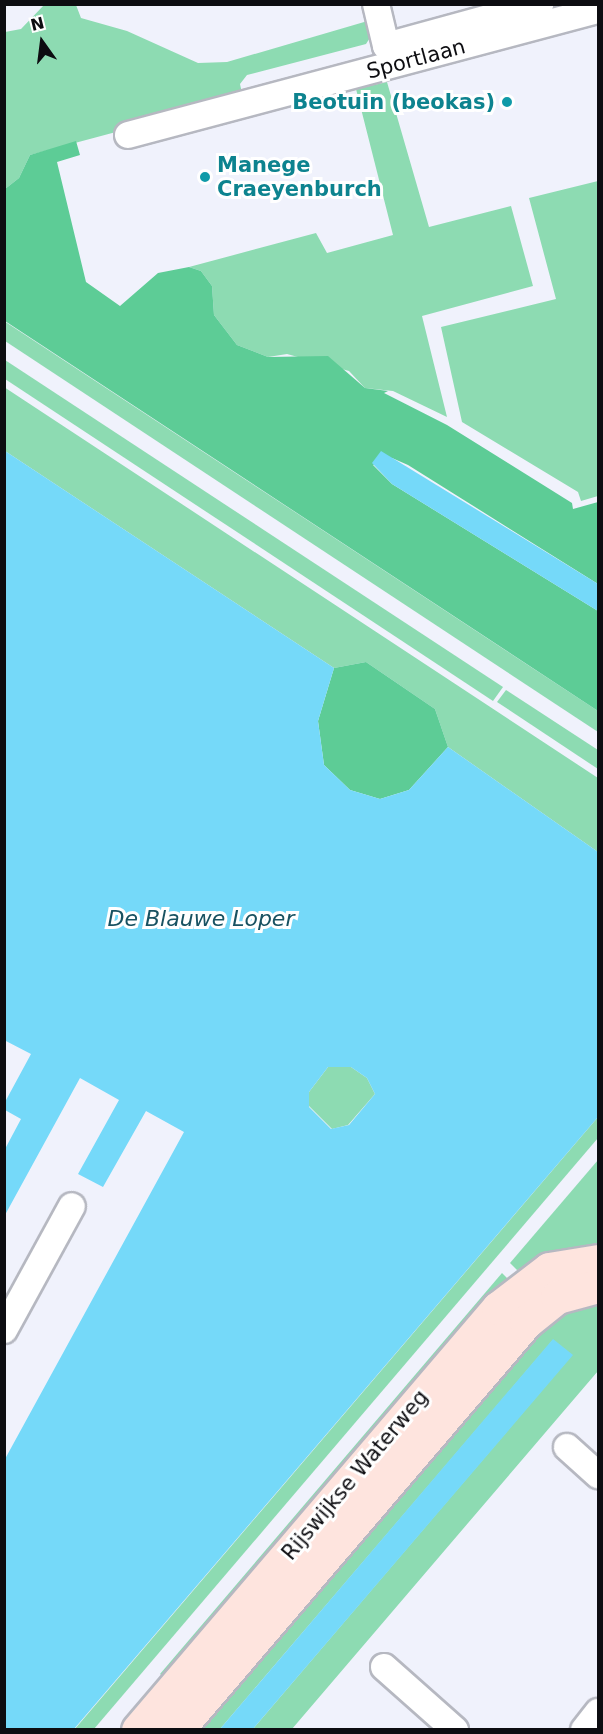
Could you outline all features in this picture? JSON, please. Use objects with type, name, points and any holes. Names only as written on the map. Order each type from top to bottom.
[{"type":"main road","name":"Rijswijkse Waterweg","points":[[138,1730],[498,1308],[549,1269],[598,1261]]},
{"type":"main road","name":"Rijswijkse Waterweg","points":[[177,1730],[525,1322],[557,1297],[598,1286]]},
{"type":"street","points":[[376,4],[386,46],[540,4]]},
{"type":"street","name":"Sportlaan","points":[[128,135],[598,10]]},
{"type":"street","points":[[4,1330],[72,1206]]},
{"type":"street","points":[[567,1448],[598,1475]]},
{"type":"street","points":[[384,1667],[455,1730]]},
{"type":"street","points":[[584,1730],[598,1712]]},
{"type":"green space","points":[[44,5],[76,5],[81,18],[127,31],[198,63],[227,62],[371,20],[373,33],[366,44],[247,75],[240,84],[243,98],[30,155],[19,178],[5,189],[5,32],[21,29]]},
{"type":"green space","points":[[387,82],[429,227],[511,206],[533,286],[422,316],[447,417],[393,391],[365,388],[349,371],[287,354],[268,357],[237,345],[214,315],[212,286],[201,271],[189,267],[316,233],[327,253],[393,235],[356,89]]},
{"type":"green space","points":[[76,141],[80,155],[57,162],[86,282],[120,306],[158,273],[189,267],[201,271],[212,286],[214,315],[237,345],[268,357],[328,356],[365,388],[388,391],[384,393],[447,425],[572,503],[573,509],[598,502],[598,584],[408,465],[392,458],[373,465],[392,484],[598,611],[598,711],[5,321],[5,189],[19,178],[30,155]]},
{"type":"green space","points":[[598,181],[598,496],[581,501],[578,492],[462,422],[441,327],[556,299],[529,198]]},
{"type":"green space","points":[[4,321],[598,711],[598,732],[5,341]]},
{"type":"green space","points":[[4,360],[503,687],[493,701],[5,379]]},
{"type":"green space","points":[[4,387],[598,778],[598,852],[448,747],[435,709],[366,662],[334,668],[5,451]]},
{"type":"green space","points":[[366,662],[435,709],[448,747],[409,790],[380,799],[350,790],[324,765],[318,721],[334,668]]},
{"type":"green space","points":[[506,690],[598,750],[598,769],[497,702]]},
{"type":"green space","points":[[328,1067],[351,1067],[367,1078],[375,1094],[348,1125],[332,1129],[309,1106],[309,1092]]},
{"type":"green space","points":[[598,1117],[598,1138],[94,1729],[74,1730]]},
{"type":"green space","points":[[598,1160],[598,1252],[517,1270],[510,1263]]},
{"type":"green space","points":[[502,1273],[509,1280],[170,1683],[160,1674]]},
{"type":"green space","points":[[598,1294],[598,1371],[292,1729],[253,1729],[572,1355],[553,1340],[220,1729],[202,1729],[208,1722],[199,1714],[528,1327]]},
{"type":"water","name":"De Blauwe Loper","points":[[5,451],[334,668],[318,721],[324,765],[350,790],[380,799],[409,790],[448,747],[598,852],[598,1117],[74,1729],[5,1729],[5,1459],[184,1132],[146,1111],[103,1187],[78,1174],[119,1100],[80,1078],[5,1215],[5,1149],[21,1119],[5,1110],[5,1102],[31,1054],[4,1040]],"holes":[[[328,1067],[351,1067],[367,1078],[375,1094],[349,1125],[331,1129],[309,1107],[309,1092]]]},
{"type":"water","points":[[381,451],[598,584],[598,611],[392,484],[372,463]]},
{"type":"water","points":[[553,1339],[573,1355],[253,1729],[220,1729]]},
{"type":"place","name":"Beotuin (beokas)","points":[[507,102]]},
{"type":"place","name":"Manege Craeyenburch","points":[[205,177]]}]
